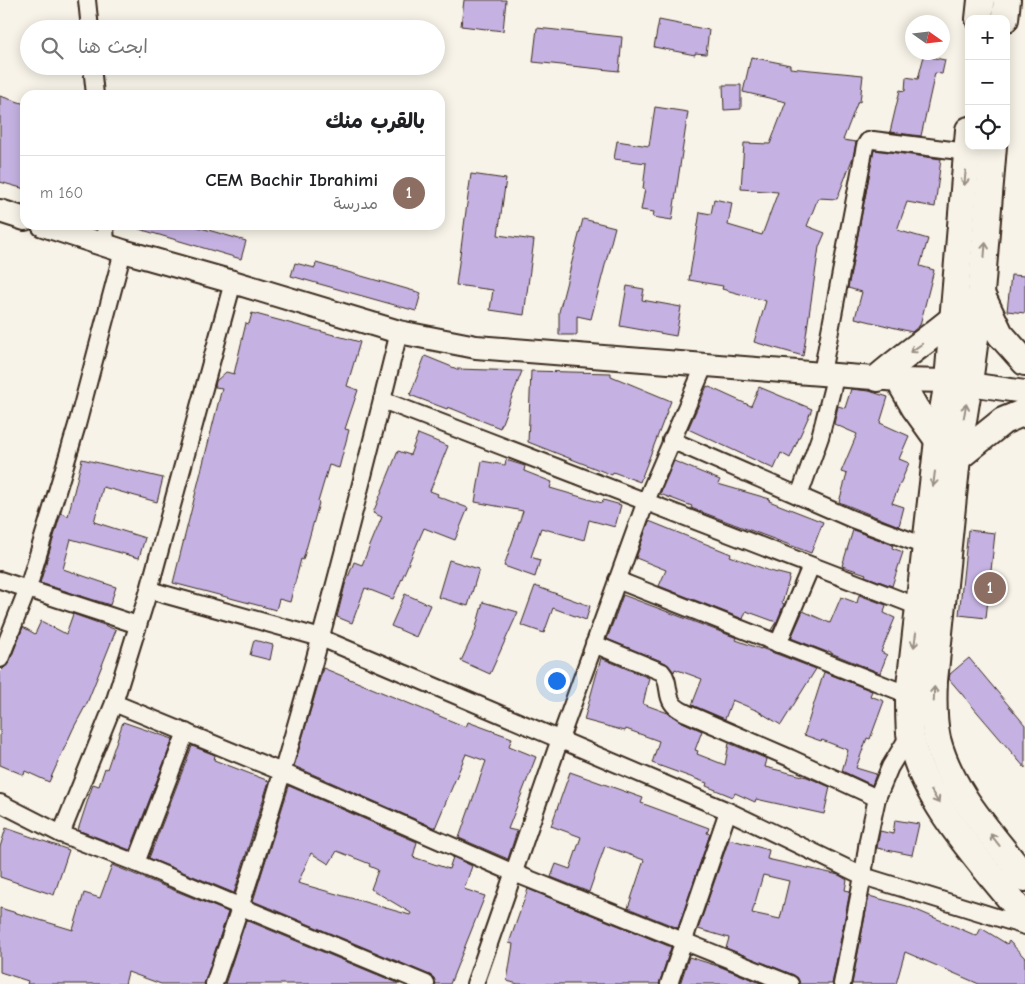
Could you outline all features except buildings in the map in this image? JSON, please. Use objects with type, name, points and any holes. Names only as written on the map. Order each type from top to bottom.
[{"type":"main road","points":[[980,15],[982,0]]},
{"type":"main road","points":[[1005,15],[1007,0]]},
{"type":"main road","points":[[967,150],[954,318],[959,382],[956,458],[933,708],[937,738],[957,787],[1025,878]]},
{"type":"main road","points":[[993,150],[981,293],[959,382],[938,440],[909,695],[910,734],[920,768],[950,822],[1025,917]]},
{"type":"main road","points":[[981,293],[1000,334],[1025,362]]},
{"type":"main road","points":[[938,440],[915,408],[889,379],[899,359],[930,338],[954,318]]},
{"type":"main road","points":[[956,458],[1003,421],[1025,412]]},
{"type":"street","points":[[87,0],[89,20]]},
{"type":"street","points":[[93,75],[94,90]]},
{"type":"street","points":[[799,496],[820,437],[865,146],[868,141],[873,140],[965,141]]},
{"type":"street","points":[[0,211],[20,217]]},
{"type":"street","points":[[64,230],[111,241],[233,282],[399,332],[476,347],[889,379],[959,382],[1025,392]]},
{"type":"street","points":[[0,659],[28,588],[77,425],[111,241]]},
{"type":"street","points":[[61,834],[114,703],[149,590],[233,282]]},
{"type":"street","points":[[214,984],[241,907],[322,638],[399,332]]},
{"type":"street","points":[[475,984],[560,739],[646,501],[705,364]]},
{"type":"street","points":[[382,400],[919,607]]},
{"type":"street","points":[[671,440],[852,519],[926,546]]},
{"type":"street","points":[[778,644],[811,566]]},
{"type":"street","points":[[0,580],[138,625]]},
{"type":"street","points":[[617,580],[909,695]]},
{"type":"street","points":[[149,590],[322,638],[728,811],[863,876],[1025,926]]},
{"type":"street","points":[[594,644],[662,672],[668,682],[670,699],[674,706],[686,713],[877,798]]},
{"type":"street","points":[[114,703],[282,772],[514,873],[790,984]]},
{"type":"street","points":[[136,863],[186,732]]},
{"type":"street","points":[[842,984],[877,798],[890,767],[910,734]]},
{"type":"street","points":[[0,803],[61,834],[136,863],[426,984]]},
{"type":"street","points":[[669,984],[728,811]]},
{"type":"place","name":"CEM Bachir Ibrahimi","points":[[990,588]]}]
